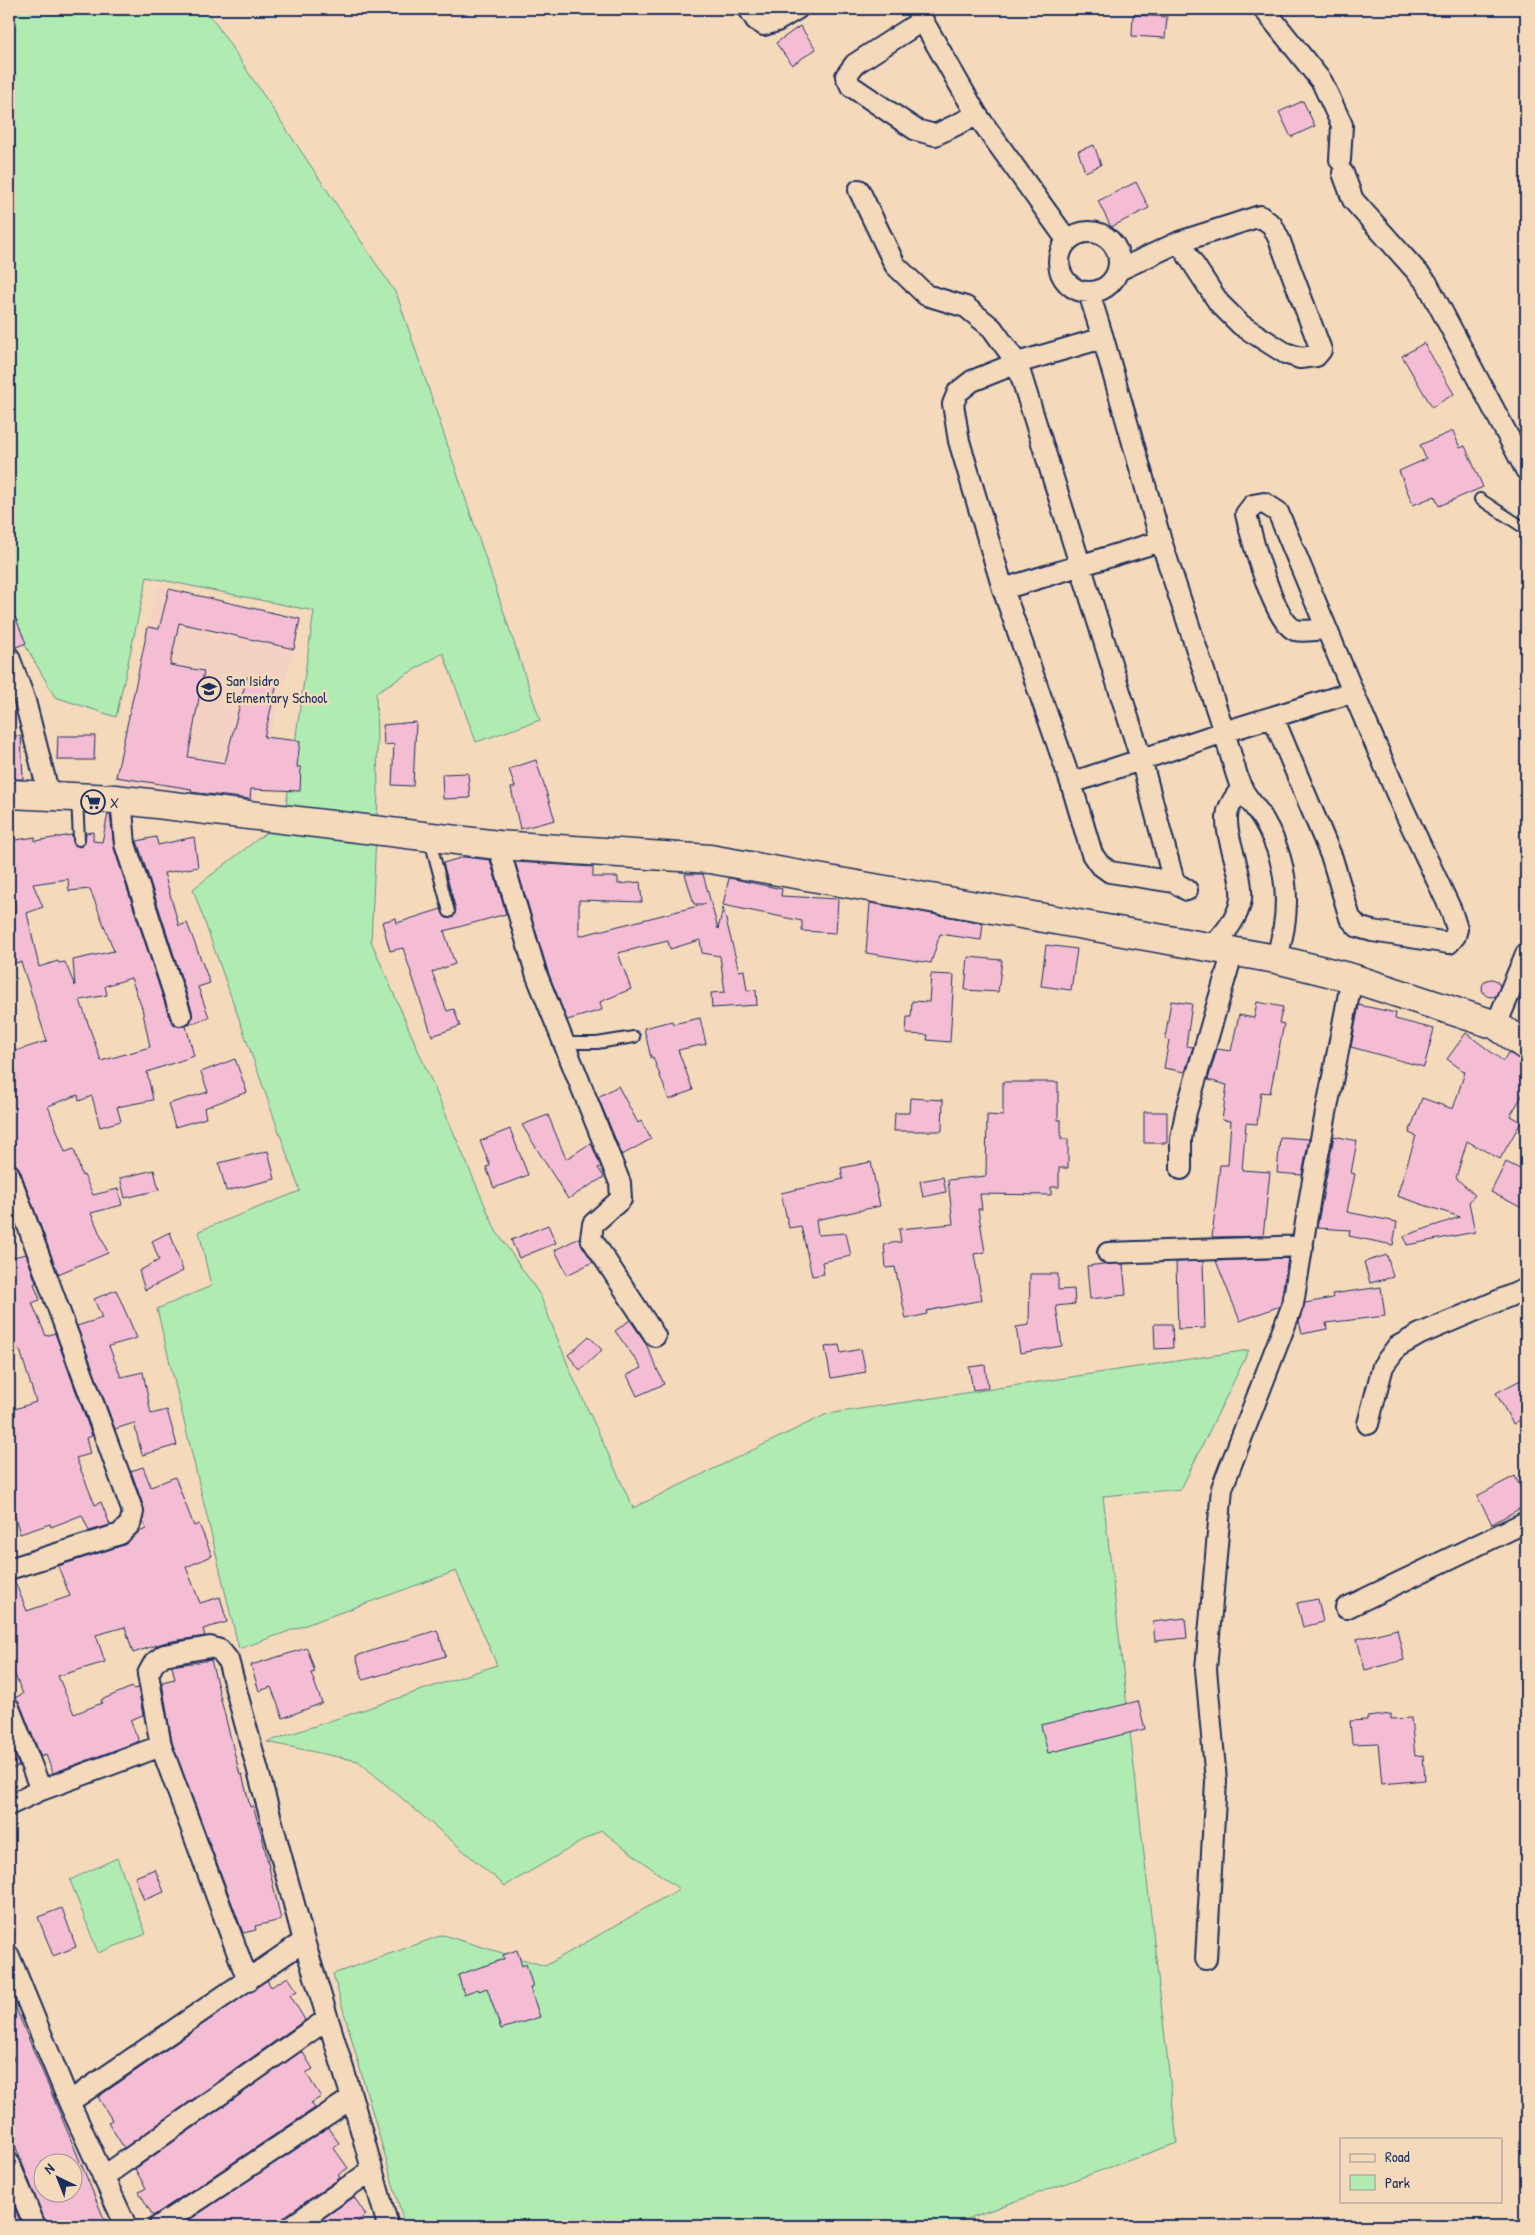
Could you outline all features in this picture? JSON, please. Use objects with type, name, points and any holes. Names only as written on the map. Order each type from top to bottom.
[{"type":"street","points":[[749,9],[756,20],[764,25],[777,21],[797,9]]},
{"type":"street","points":[[1264,9],[1322,82],[1342,125],[1341,166],[1353,200],[1427,283],[1526,470]]},
{"type":"street","points":[[978,115],[935,135],[916,130],[851,86],[846,76],[855,64],[919,14],[978,115],[1067,240]]},
{"type":"street","points":[[859,190],[895,265],[926,295],[966,307],[992,328],[1017,363],[1082,563],[1180,886],[1110,872],[1099,864],[1092,854],[1072,783],[1003,589],[959,441],[952,404],[958,392],[972,381],[1017,363],[1102,338]]},
{"type":"street","points":[[1119,270],[1118,250],[1105,235],[1085,231],[1067,240],[1059,256],[1061,274],[1072,288],[1089,293],[1108,286],[1119,270],[1179,242],[1260,216],[1272,225],[1321,350],[1316,356],[1300,358],[1285,353],[1241,325],[1219,303],[1179,242]]},
{"type":"street","points":[[1089,293],[1161,541],[1242,788],[1263,819],[1276,844],[1287,893],[1284,934],[1276,959]]},
{"type":"street","points":[[1272,717],[1332,858],[1350,918],[1358,927],[1372,931],[1449,943],[1455,936],[1457,929],[1451,910],[1402,806],[1278,512],[1264,503],[1253,505],[1246,514],[1254,548],[1278,611],[1285,622],[1294,630],[1326,629]]},
{"type":"street","points":[[1003,589],[1082,563],[1161,541]]},
{"type":"street","points":[[9,657],[25,701],[49,795]]},
{"type":"street","points":[[1072,783],[1224,732],[1353,692]]},
{"type":"street","points":[[1181,1169],[1181,1139],[1186,1112],[1198,1065],[1213,1021],[1222,949],[1241,900],[1240,878],[1230,833],[1228,813],[1232,801],[1242,788]]},
{"type":"street","points":[[9,794],[120,799],[498,845],[710,859],[1276,959],[1352,978],[1496,1025],[1525,1041]]},
{"type":"street","points":[[120,799],[125,844],[181,1015]]},
{"type":"street","points":[[498,845],[537,976],[620,1183],[621,1199],[592,1224],[591,1238],[655,1336]]},
{"type":"street","points":[[1496,1025],[1526,954]]},
{"type":"street","points":[[1206,1959],[1216,1781],[1206,1669],[1222,1488],[1293,1304],[1352,978]]},
{"type":"street","points":[[9,1174],[133,1512],[130,1524],[120,1534],[9,1569]]},
{"type":"street","points":[[1108,1252],[1302,1246]]},
{"type":"street","points":[[1368,1424],[1383,1366],[1397,1347],[1420,1334],[1526,1289]]},
{"type":"street","points":[[1346,1608],[1526,1522]]},
{"type":"street","points":[[248,1981],[162,1746],[148,1674],[154,1663],[164,1655],[210,1647],[220,1650],[228,1660],[326,2020],[352,2098],[388,2226]]},
{"type":"street","points":[[9,1708],[40,1790]]},
{"type":"street","points":[[9,1805],[40,1790],[162,1746]]},
{"type":"street","points":[[69,2102],[304,1942]]},
{"type":"street","points":[[9,1956],[69,2102],[126,2226]]},
{"type":"street","points":[[103,2177],[326,2020]]},
{"type":"street","points":[[159,2226],[352,2098]]},
{"type":"street","points":[[9,2163],[35,2226]]},
{"type":"street","points":[[292,2226],[372,2170]]},
{"type":"lane","points":[[1480,499],[1526,529]]},
{"type":"lane","points":[[77,796],[79,840]]},
{"type":"lane","points":[[429,836],[450,912]]},
{"type":"lane","points":[[563,1043],[597,1043],[634,1037]]},
{"type":"shaded area","name":"San Isidro Elementary School","points":[[157,586],[303,618],[262,761],[255,810],[116,782]]},
{"type":"green space","points":[[9,9],[206,9],[397,295],[540,720],[476,742],[443,653],[376,692],[378,794],[371,941],[496,1231],[540,1295],[572,1375],[633,1508],[827,1414],[1249,1350],[1181,1489],[1103,1496],[1177,2143],[947,2226],[405,2226],[333,1974],[443,1935],[545,1966],[679,1889],[601,1830],[505,1886],[358,1761],[267,1742],[497,1665],[456,1571],[239,1649],[157,1309],[211,1286],[199,1231],[300,1191],[193,889],[284,819],[314,611],[147,577],[116,717],[55,697],[9,617]]},
{"type":"green space","points":[[117,1858],[146,1934],[98,1953],[70,1880]]},
{"type":"building","points":[[1133,15],[1167,17],[1165,38],[1132,36]]},
{"type":"building","points":[[800,26],[816,49],[792,65],[776,43]]},
{"type":"building","points":[[1303,101],[1315,126],[1291,137],[1279,112]]},
{"type":"building","points":[[1094,145],[1101,165],[1085,172],[1078,151]]},
{"type":"building","points":[[1136,182],[1149,208],[1111,227],[1098,201]]},
{"type":"building","points":[[1424,343],[1454,394],[1432,407],[1402,356]]},
{"type":"building","points":[[1453,431],[1460,448],[1465,446],[1483,487],[1439,506],[1435,496],[1413,505],[1399,471],[1426,459],[1420,445]]},
{"type":"building","name":"San Isidro Elementary School","points":[[169,589],[300,619],[294,649],[179,623],[170,665],[204,671],[188,757],[225,763],[247,677],[277,684],[264,737],[300,741],[297,767],[301,767],[300,791],[251,789],[250,799],[191,792],[192,789],[116,777],[148,627],[159,629]]},
{"type":"building","points":[[9,602],[26,643],[16,647],[9,645]]},
{"type":"building","points":[[416,722],[413,786],[392,785],[394,744],[384,745],[383,725]]},
{"type":"building","points":[[9,736],[21,736],[23,779],[9,779]]},
{"type":"building","points":[[58,736],[95,736],[94,760],[57,760]]},
{"type":"building","points":[[536,760],[555,820],[520,829],[511,788],[515,787],[509,769]]},
{"type":"building","points":[[468,773],[470,798],[443,799],[442,774]]},
{"type":"building","points":[[108,814],[110,814],[114,848],[170,1019],[179,1027],[190,1023],[192,1011],[137,841],[156,837],[158,845],[194,837],[198,867],[164,873],[179,926],[187,923],[210,983],[198,987],[209,1017],[186,1026],[194,1056],[147,1072],[153,1100],[117,1107],[121,1121],[100,1127],[92,1096],[79,1101],[78,1095],[48,1106],[65,1152],[74,1149],[82,1176],[84,1175],[93,1195],[118,1189],[122,1205],[91,1213],[108,1253],[58,1274],[20,1170],[14,1163],[9,1151],[9,1053],[47,1041],[21,962],[9,964],[9,914],[16,912],[9,861],[9,841],[35,837],[35,841],[72,835],[74,844],[80,847],[85,843],[86,833],[93,832],[93,841],[102,842]],"holes":[[[68,879],[69,891],[90,889],[114,951],[73,960],[75,986],[65,962],[59,963],[58,961],[39,967],[27,913],[43,907],[33,884]],[[131,978],[142,1008],[150,1047],[101,1061],[80,1000],[107,995],[105,986]]]},
{"type":"building","points":[[464,857],[490,860],[506,914],[444,931],[455,964],[432,972],[447,1011],[454,1009],[460,1026],[432,1036],[403,948],[390,951],[382,922],[396,918],[397,923],[441,909],[445,917],[453,917],[456,910],[443,863]]},
{"type":"building","points":[[515,862],[593,867],[593,877],[618,877],[618,884],[640,882],[642,902],[579,900],[579,936],[706,904],[694,904],[685,874],[703,874],[718,929],[723,908],[739,971],[744,970],[747,991],[756,990],[757,1005],[712,1008],[711,993],[725,992],[720,956],[702,953],[700,940],[670,949],[668,941],[618,953],[631,989],[600,1002],[602,1010],[567,1020],[548,972]]},
{"type":"building","points":[[729,878],[782,889],[781,896],[838,899],[836,933],[802,931],[802,921],[723,905]]},
{"type":"building","points":[[870,903],[983,923],[981,940],[940,934],[931,963],[866,953]]},
{"type":"building","points":[[1046,945],[1077,949],[1071,990],[1041,986]]},
{"type":"building","points":[[968,957],[1002,960],[998,992],[965,990]]},
{"type":"building","points":[[931,974],[954,975],[950,1042],[927,1040],[928,1035],[906,1034],[907,1017],[911,1017],[912,1001],[929,1002]]},
{"type":"building","points":[[1491,979],[1497,982],[1500,988],[1497,994],[1491,997],[1485,994],[1482,988],[1485,982]]},
{"type":"building","points":[[1171,1001],[1192,1004],[1186,1046],[1193,1047],[1185,1072],[1164,1068],[1169,1040],[1165,1039]]},
{"type":"building","points":[[1257,1002],[1283,1007],[1279,1023],[1284,1024],[1270,1093],[1261,1092],[1257,1124],[1246,1123],[1242,1170],[1270,1172],[1263,1236],[1212,1237],[1220,1165],[1228,1165],[1231,1121],[1222,1120],[1227,1085],[1208,1080],[1217,1049],[1231,1051],[1239,1015],[1254,1018]]},
{"type":"building","points":[[1359,1005],[1396,1013],[1395,1019],[1434,1029],[1424,1067],[1351,1047]]},
{"type":"building","points":[[700,1018],[706,1044],[678,1050],[693,1090],[669,1100],[653,1057],[651,1058],[644,1028],[672,1021],[673,1024]]},
{"type":"building","points":[[1466,1033],[1503,1061],[1508,1053],[1526,1061],[1526,1089],[1510,1116],[1521,1122],[1500,1159],[1467,1141],[1456,1178],[1475,1195],[1469,1202],[1475,1232],[1407,1245],[1404,1236],[1460,1217],[1397,1196],[1416,1136],[1409,1133],[1422,1098],[1453,1109],[1465,1072],[1447,1059]]},
{"type":"building","points":[[235,1059],[247,1092],[204,1108],[206,1118],[175,1127],[168,1104],[208,1092],[201,1072]]},
{"type":"building","points":[[1003,1082],[1058,1082],[1058,1120],[1061,1120],[1061,1139],[1068,1139],[1068,1168],[1059,1168],[1059,1187],[1051,1187],[1051,1195],[980,1194],[982,1209],[978,1209],[985,1252],[974,1254],[982,1300],[926,1311],[927,1314],[906,1319],[895,1267],[886,1268],[884,1244],[901,1242],[899,1229],[953,1224],[948,1180],[986,1176],[987,1115],[1003,1116]]},
{"type":"building","points":[[618,1086],[638,1123],[641,1121],[651,1139],[622,1155],[598,1097]]},
{"type":"building","points":[[910,1098],[943,1100],[942,1131],[894,1131],[895,1113],[909,1113]]},
{"type":"building","points":[[1144,1112],[1167,1112],[1167,1143],[1144,1143]]},
{"type":"building","points":[[548,1115],[566,1159],[591,1143],[601,1167],[598,1168],[604,1177],[568,1199],[522,1125]]},
{"type":"building","points":[[510,1129],[528,1175],[494,1188],[486,1167],[490,1166],[480,1141]]},
{"type":"building","points":[[1334,1136],[1357,1141],[1351,1173],[1355,1174],[1347,1212],[1397,1222],[1393,1245],[1349,1236],[1350,1230],[1317,1228]]},
{"type":"building","points":[[1280,1137],[1309,1139],[1302,1175],[1277,1173]]},
{"type":"building","points":[[268,1151],[275,1179],[226,1191],[219,1163]]},
{"type":"building","points":[[871,1162],[880,1206],[816,1220],[818,1235],[846,1233],[851,1256],[822,1262],[824,1274],[812,1276],[801,1226],[789,1228],[781,1193],[843,1179],[841,1168]]},
{"type":"building","points":[[1506,1162],[1526,1172],[1526,1210],[1491,1192]]},
{"type":"building","points":[[154,1170],[159,1190],[125,1198],[120,1178]]},
{"type":"building","points":[[943,1177],[946,1192],[923,1197],[920,1181]]},
{"type":"building","points":[[548,1225],[556,1243],[519,1258],[511,1240]]},
{"type":"building","points":[[170,1232],[183,1271],[145,1290],[139,1271],[159,1260],[152,1241]]},
{"type":"building","points":[[579,1238],[593,1262],[567,1275],[555,1250]]},
{"type":"building","points":[[26,1254],[40,1300],[32,1303],[46,1336],[55,1333],[92,1436],[86,1438],[90,1454],[76,1458],[95,1505],[101,1502],[110,1525],[89,1531],[82,1515],[51,1527],[50,1524],[20,1534],[9,1496],[9,1411],[36,1402],[20,1350],[9,1352],[9,1258]]},
{"type":"building","points":[[1387,1255],[1393,1277],[1370,1283],[1364,1262]]},
{"type":"building","points":[[1288,1258],[1280,1306],[1240,1321],[1216,1261]]},
{"type":"building","points":[[1203,1261],[1205,1328],[1178,1329],[1176,1262]]},
{"type":"building","points":[[1123,1264],[1126,1295],[1090,1299],[1087,1266]]},
{"type":"building","points":[[1030,1274],[1058,1274],[1058,1290],[1074,1289],[1075,1304],[1056,1306],[1062,1346],[1020,1353],[1016,1327],[1029,1325]]},
{"type":"building","points":[[1381,1287],[1385,1316],[1326,1323],[1327,1329],[1302,1334],[1299,1321],[1305,1303],[1333,1298],[1332,1294]]},
{"type":"building","points":[[116,1290],[137,1338],[109,1346],[121,1377],[143,1372],[151,1414],[167,1410],[177,1445],[142,1455],[134,1423],[115,1429],[77,1326],[102,1318],[94,1299]]},
{"type":"building","points":[[630,1320],[645,1342],[664,1384],[637,1396],[627,1375],[642,1368],[615,1331]]},
{"type":"building","points":[[1154,1324],[1172,1324],[1173,1348],[1155,1349]]},
{"type":"building","points":[[589,1336],[602,1350],[580,1370],[568,1355]]},
{"type":"building","points":[[839,1345],[841,1353],[861,1349],[866,1372],[831,1378],[825,1347]]},
{"type":"building","points":[[985,1365],[988,1388],[973,1390],[969,1367]]},
{"type":"building","points":[[1526,1377],[1526,1417],[1513,1424],[1496,1393]]},
{"type":"building","points":[[143,1467],[151,1487],[175,1477],[194,1526],[199,1524],[212,1556],[186,1567],[200,1603],[220,1597],[227,1622],[203,1629],[205,1636],[166,1642],[133,1653],[125,1627],[96,1635],[105,1662],[58,1676],[74,1714],[102,1703],[101,1700],[132,1687],[133,1689],[138,1688],[143,1715],[130,1720],[139,1741],[53,1773],[46,1755],[41,1757],[20,1704],[14,1698],[23,1694],[9,1661],[9,1581],[14,1580],[27,1611],[70,1596],[58,1566],[124,1545],[139,1532],[146,1529],[143,1521],[144,1508],[131,1471]]},
{"type":"building","points":[[1515,1476],[1526,1499],[1526,1505],[1492,1524],[1477,1496]]},
{"type":"building","points":[[1318,1599],[1323,1622],[1303,1627],[1297,1603]]},
{"type":"building","points":[[1185,1618],[1187,1638],[1155,1641],[1153,1622]]},
{"type":"building","points":[[1397,1629],[1404,1660],[1365,1670],[1357,1639]]},
{"type":"building","points":[[437,1630],[446,1656],[363,1680],[356,1656]]},
{"type":"building","points":[[307,1648],[315,1672],[311,1673],[322,1703],[283,1718],[271,1687],[259,1691],[251,1665]]},
{"type":"building","points":[[211,1660],[240,1775],[242,1774],[250,1807],[253,1806],[262,1836],[281,1920],[255,1926],[256,1930],[243,1933],[172,1743],[162,1682],[175,1679],[172,1666]]},
{"type":"building","points":[[1138,1701],[1145,1729],[1048,1753],[1041,1725]]},
{"type":"building","points":[[1391,1714],[1391,1719],[1411,1718],[1415,1756],[1423,1755],[1425,1780],[1382,1784],[1378,1743],[1352,1744],[1350,1721],[1367,1720],[1367,1717]]},
{"type":"building","points":[[9,1740],[19,1766],[9,1770]]},
{"type":"building","points":[[155,1869],[164,1892],[144,1900],[135,1877]]},
{"type":"building","points":[[62,1908],[76,1947],[53,1956],[38,1917]]},
{"type":"building","points":[[517,1950],[522,1966],[526,1964],[533,1987],[530,1988],[540,2017],[501,2029],[487,1988],[464,1994],[458,1975],[504,1959],[503,1955]]},
{"type":"building","points":[[288,1977],[297,1991],[290,1995],[305,2020],[124,2148],[108,2122],[112,2120],[98,2097],[267,1980],[271,1987]]},
{"type":"building","points":[[9,1992],[76,2152],[32,2152],[32,2188],[11,2135],[15,2133],[9,2117],[9,2062],[14,2060],[9,2046]]},
{"type":"building","points":[[302,2051],[313,2069],[306,2073],[321,2097],[311,2103],[315,2108],[153,2216],[139,2192],[146,2188],[135,2169]]},
{"type":"building","points":[[328,2128],[339,2143],[333,2147],[348,2168],[338,2175],[340,2178],[285,2216],[280,2226],[180,2226]]},
{"type":"building","points":[[82,2166],[105,2221],[93,2226],[47,2226],[38,2202],[82,2202]]},
{"type":"building","points":[[9,2194],[22,2226],[9,2226]]},
{"type":"building","points":[[354,2197],[366,2215],[358,2221],[362,2226],[312,2226]]},
{"type":"place","name":"San Isidro Elementary School","points":[[209,689]]},
{"type":"place","name":"X","points":[[93,802]]}]
